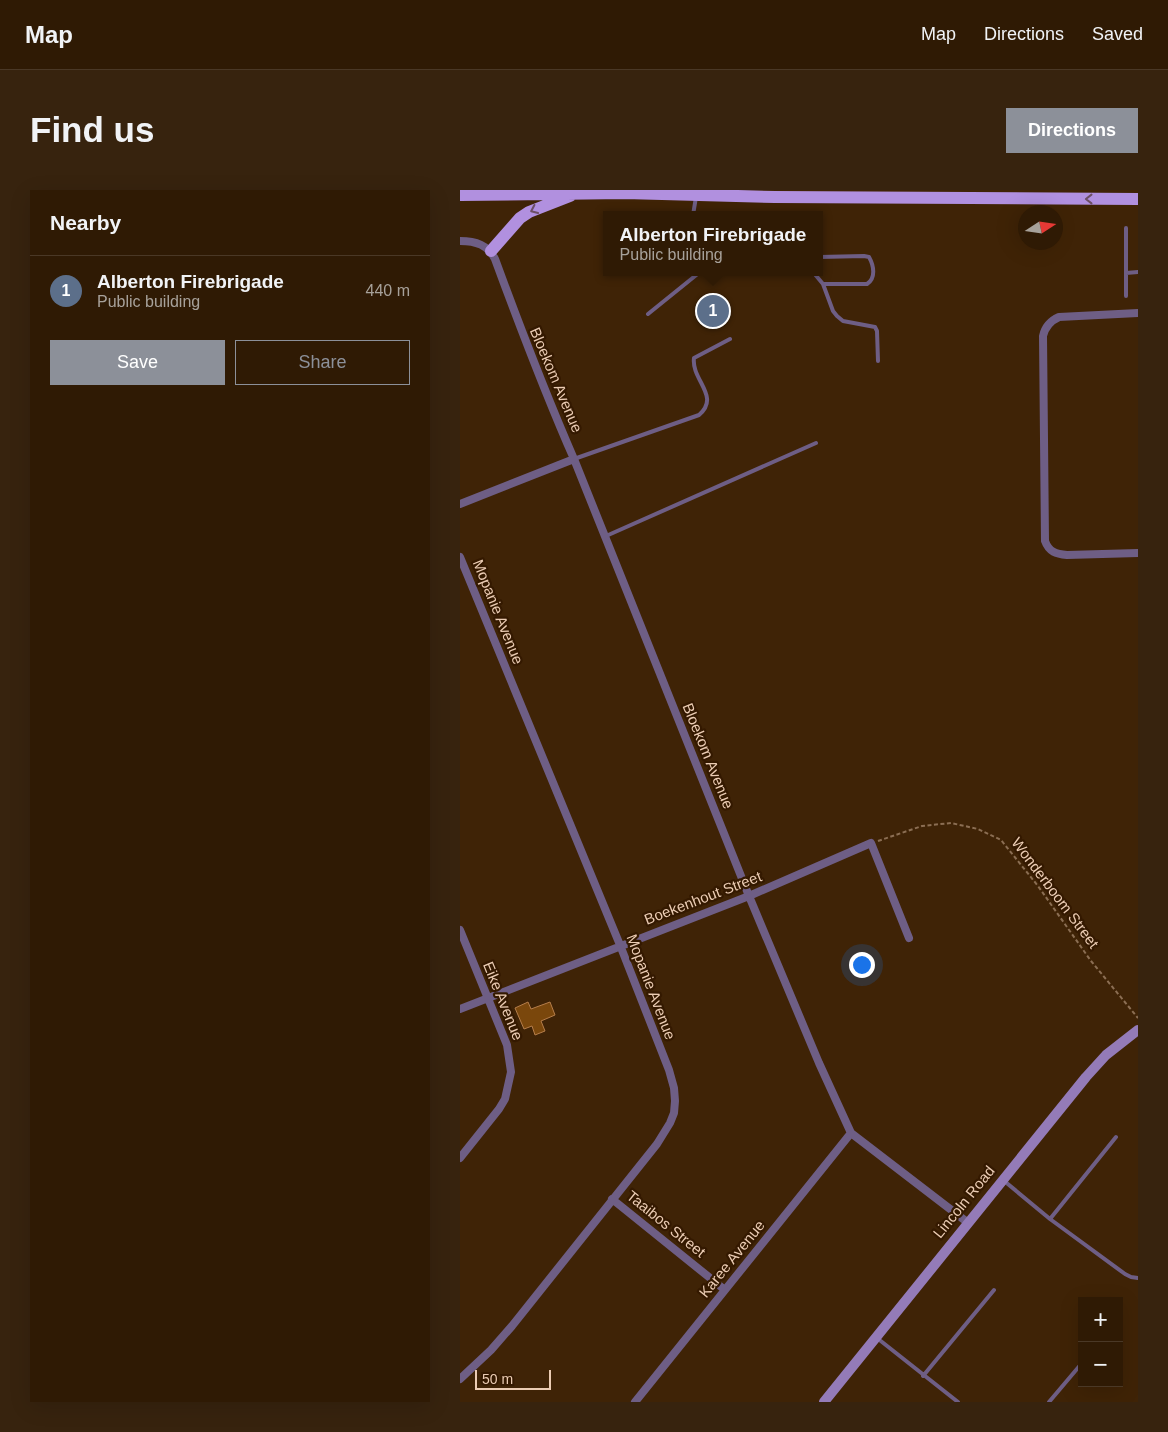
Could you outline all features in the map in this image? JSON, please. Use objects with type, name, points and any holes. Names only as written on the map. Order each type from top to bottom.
[{"type":"main road","points":[[491,251],[513,225],[529,212],[579,193]]},
{"type":"main road","points":[[460,195],[696,193],[1138,199]]},
{"type":"street","points":[[460,241],[481,244],[491,251]]},
{"type":"street","name":"Bloekom Avenue","points":[[491,251],[546,395],[574,459],[749,896],[851,1133],[967,1222]]},
{"type":"street","points":[[1138,313],[1059,317],[1047,325],[1043,336],[1045,541],[1047,546],[1057,554],[1138,553]]},
{"type":"street","points":[[460,504],[574,459]]},
{"type":"street","name":"Mopanie Avenue","points":[[460,557],[620,945],[669,1070],[675,1101],[674,1113],[670,1123],[657,1144],[512,1326],[484,1357],[460,1379]]},
{"type":"street","points":[[871,843],[909,938]]},
{"type":"street","name":"Boekenhout Street","points":[[460,1009],[488,1000],[620,945],[749,896],[871,843]]},
{"type":"street","name":"Eike Avenue","points":[[460,930],[507,1045],[510,1058],[510,1084],[505,1099],[460,1158]]},
{"type":"street","name":"Lincoln Road","points":[[824,1402],[967,1222],[1099,1062],[1138,1030]]},
{"type":"street","name":"Karee Avenue","points":[[635,1402],[851,1133]]},
{"type":"street","name":"Taaibos Street","points":[[612,1199],[725,1290]]},
{"type":"lane","points":[[694,211],[696,193]]},
{"type":"lane","points":[[1126,228],[1126,296]]},
{"type":"lane","points":[[823,257],[869,257],[872,262],[874,276],[872,281],[867,284],[823,284]]},
{"type":"lane","points":[[1126,273],[1138,272]]},
{"type":"lane","points":[[648,314],[694,276]]},
{"type":"lane","points":[[816,276],[823,284],[832,311],[836,316],[843,321],[875,327],[877,331],[878,361]]},
{"type":"lane","points":[[574,459],[699,415],[708,406],[708,399],[693,365],[694,358],[730,340]]},
{"type":"lane","points":[[605,537],[816,443]]},
{"type":"lane","points":[[1050,1219],[1116,1137]]},
{"type":"lane","points":[[1002,1179],[1050,1219],[1125,1274],[1138,1278]]},
{"type":"lane","points":[[923,1376],[994,1290]]},
{"type":"lane","points":[[876,1337],[958,1402]]},
{"type":"lane","points":[[1049,1402],[1078,1367]]},
{"type":"path","name":"Wonderboom Street","points":[[871,843],[922,826],[951,823],[978,830],[1001,840],[1038,886],[1092,961],[1138,1018]]},
{"type":"building","points":[[528,1002],[531,1009],[550,1002],[555,1015],[541,1021],[545,1031],[535,1035],[532,1026],[524,1029],[515,1008]]},
{"type":"place","name":"Alberton Firebrigade","points":[[713,311]]}]
